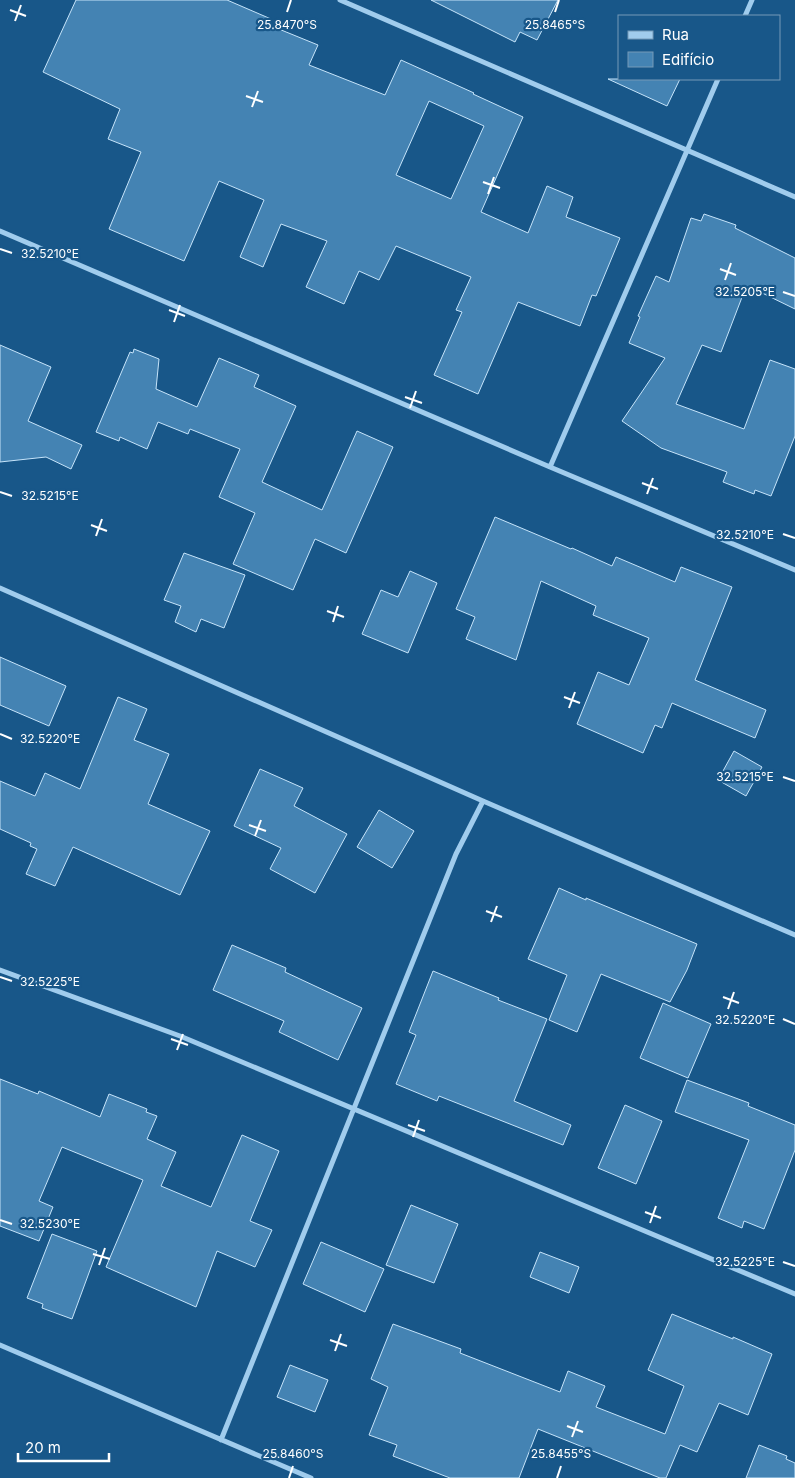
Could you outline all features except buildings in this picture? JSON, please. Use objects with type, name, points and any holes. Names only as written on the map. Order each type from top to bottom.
[{"type":"street","points":[[340,0],[795,196]]},
{"type":"street","points":[[745,15],[752,0]]},
{"type":"street","points":[[550,467],[718,80]]},
{"type":"street","points":[[0,230],[550,467],[795,570]]},
{"type":"street","points":[[0,588],[795,935]]},
{"type":"street","points":[[222,1440],[456,854],[483,800]]},
{"type":"street","points":[[0,970],[180,1036],[795,1294]]},
{"type":"street","points":[[0,1345],[311,1478]]}]
